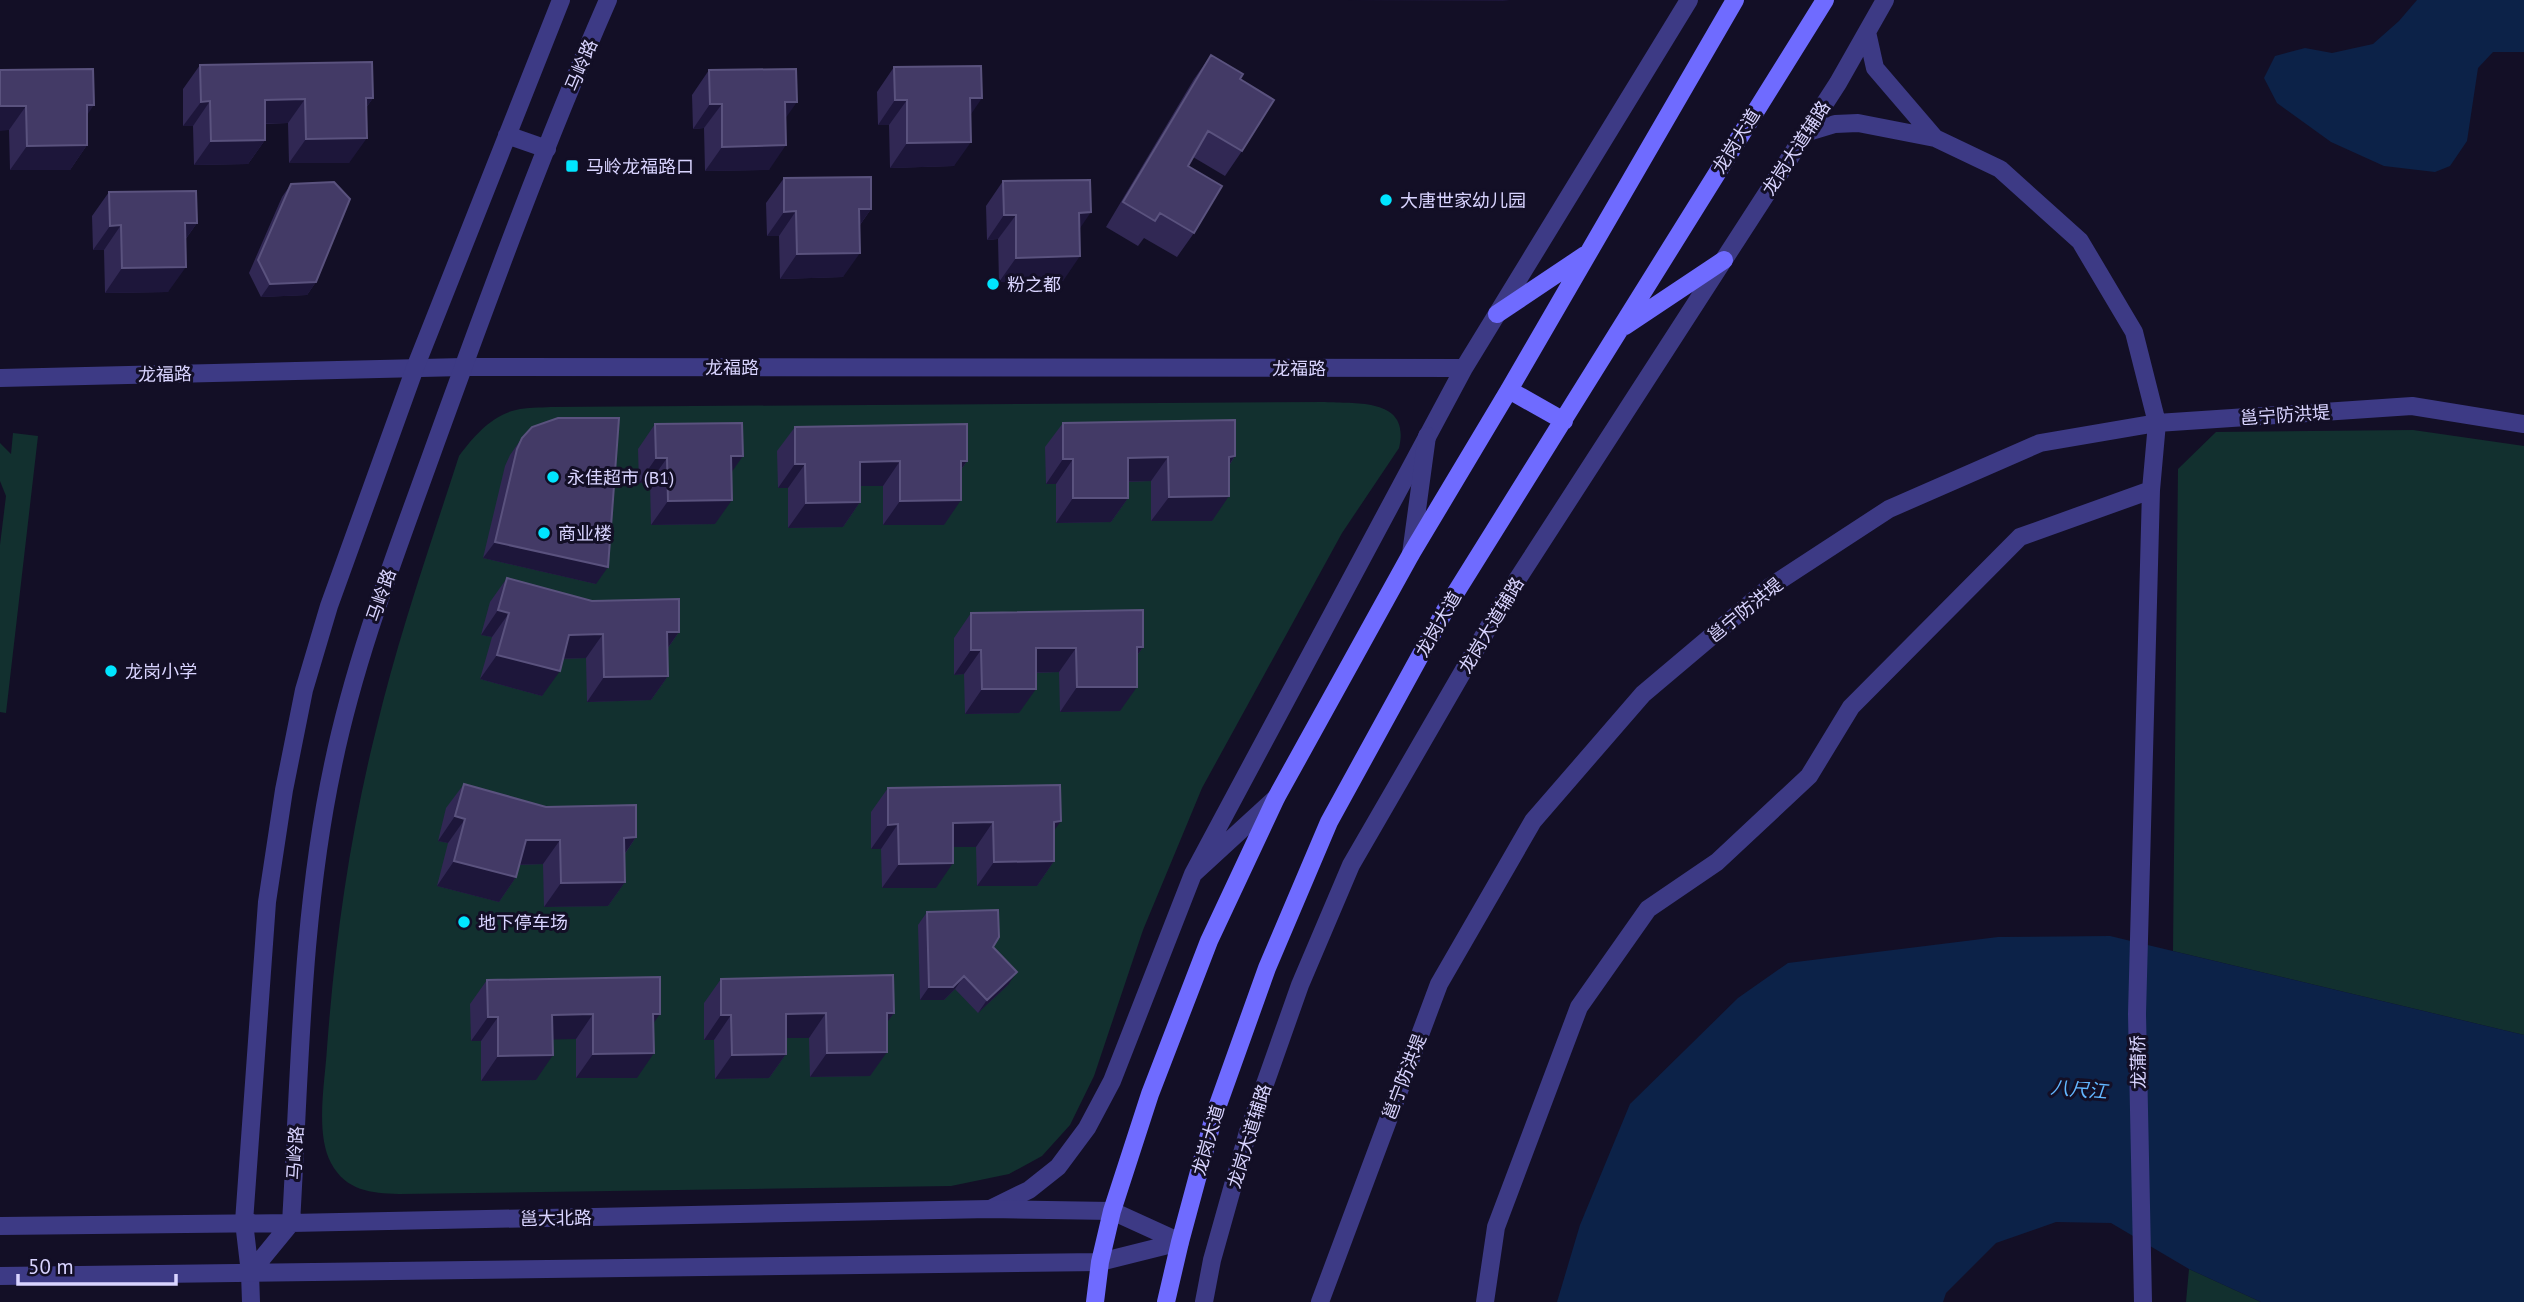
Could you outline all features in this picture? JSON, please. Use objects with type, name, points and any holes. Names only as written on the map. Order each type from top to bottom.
[{"type":"main road","points":[[1095,1302],[1100,1262],[1112,1211],[1150,1094],[1209,941],[1276,798],[1410,554],[1735,0]]},
{"type":"main road","name":"龙岗大道","points":[[1166,1302],[1214,1116],[1268,968],[1329,822],[1448,605],[1825,0]]},
{"type":"main road","points":[[1497,314],[1588,253]]},
{"type":"main road","points":[[1619,330],[1724,260]]},
{"type":"main road","points":[[1508,390],[1564,421]]},
{"type":"street","points":[[251,1302],[244,1222],[267,902],[284,790],[304,690],[329,606],[415,368],[561,0]]},
{"type":"street","name":"马岭路","points":[[291,1223],[308,933],[333,764],[358,665],[463,367],[608,0]]},
{"type":"street","points":[[990,1209],[1029,1190],[1058,1167],[1087,1128],[1112,1081],[1193,874],[1464,368],[1689,0]]},
{"type":"street","name":"龙岗大道辅路","points":[[1204,1302],[1212,1260],[1248,1132],[1300,985],[1351,865],[1506,597],[1805,133],[1885,0]]},
{"type":"street","points":[[1867,32],[1875,68],[1935,138]]},
{"type":"street","points":[[1805,133],[1835,124],[1858,123],[1935,138]]},
{"type":"street","points":[[507,135],[547,149]]},
{"type":"street","name":"龙蒲桥","points":[[1935,138],[2000,169],[2080,242],[2134,331],[2157,423],[2151,490],[2137,1014],[2143,1302]]},
{"type":"street","name":"龙福路","points":[[0,378],[463,367],[1464,368]]},
{"type":"street","name":"邕宁防洪堤","points":[[1320,1302],[1439,984],[1533,821],[1643,694],[1771,586],[1889,509],[2040,443],[2157,423],[2412,406],[2524,424]]},
{"type":"street","points":[[1410,554],[1427,436]]},
{"type":"street","points":[[1485,1302],[1496,1227],[1579,1007],[1648,909],[1717,862],[1809,776],[1851,707],[2020,537],[2151,490]]},
{"type":"street","points":[[1193,874],[1276,798]]},
{"type":"street","name":"邕大北路","points":[[0,1226],[990,1209],[1112,1211]]},
{"type":"street","points":[[1112,1211],[1180,1241]]},
{"type":"street","points":[[250,1273],[291,1223]]},
{"type":"street","points":[[0,1276],[1100,1262],[1180,1241]]},
{"type":"green space","points":[[1325,402],[1366,404],[1390,412],[1397,420],[1401,432],[1399,448],[1342,533],[1202,788],[1143,930],[1094,1076],[1070,1125],[1042,1156],[1009,1174],[951,1186],[399,1194],[360,1189],[344,1180],[337,1172],[326,1151],[322,1107],[339,928],[358,809],[394,661],[459,456],[491,422],[516,410],[551,407]]},
{"type":"green space","points":[[2413,430],[2524,446],[2524,1035],[2173,951],[2178,469],[2216,432]]},
{"type":"green space","points":[[13,433],[38,436],[6,713],[0,712],[0,545],[6,496],[0,481],[0,443],[11,454]]},
{"type":"green space","points":[[2189,1269],[2261,1302],[2186,1302]]},
{"type":"water","points":[[2417,0],[2524,0],[2524,52],[2493,52],[2478,68],[2467,141],[2450,166],[2435,172],[2384,166],[2331,142],[2277,103],[2264,78],[2275,56],[2305,48],[2332,53],[2373,44],[2399,21]]},
{"type":"water","name":"八尺江","points":[[2110,936],[2524,1035],[2524,1302],[2261,1302],[2189,1269],[2111,1223],[2056,1222],[1996,1243],[1946,1293],[1943,1302],[1557,1302],[1580,1225],[1630,1104],[1738,998],[1788,963],[1998,937]]},
{"type":"building","points":[[1211,55],[1243,74],[1240,79],[1274,100],[1242,151],[1208,131],[1188,166],[1222,186],[1194,233],[1160,213],[1155,221],[1123,202]]},
{"type":"building","points":[[372,62],[373,98],[366,98],[367,138],[306,139],[305,99],[265,100],[265,140],[211,141],[210,101],[201,102],[200,65]]},
{"type":"building","points":[[981,66],[982,98],[970,98],[971,142],[907,143],[907,100],[895,100],[894,67]]},
{"type":"building","points":[[93,69],[94,105],[87,105],[87,145],[27,146],[26,106],[0,106],[0,70]]},
{"type":"building","points":[[796,69],[797,102],[785,102],[786,145],[722,147],[722,104],[710,104],[709,70]]},
{"type":"building","points":[[871,177],[871,209],[859,209],[860,253],[797,254],[796,211],[784,212],[784,178]]},
{"type":"building","points":[[1090,180],[1091,212],[1079,213],[1080,256],[1016,258],[1016,215],[1004,215],[1003,181]]},
{"type":"building","points":[[334,182],[350,199],[316,282],[270,284],[258,260],[291,184]]},
{"type":"building","points":[[196,191],[197,223],[185,223],[186,267],[122,268],[121,225],[110,226],[109,192]]},
{"type":"building","points":[[558,418],[619,418],[608,567],[495,542],[522,438],[532,427]]},
{"type":"building","points":[[1235,420],[1235,456],[1229,457],[1229,496],[1169,497],[1168,457],[1128,458],[1128,498],[1073,498],[1073,459],[1063,459],[1063,423]]},
{"type":"building","points":[[742,423],[743,456],[731,456],[732,500],[668,501],[667,458],[656,458],[655,424]]},
{"type":"building","points":[[967,424],[967,461],[961,461],[961,500],[900,501],[900,461],[860,462],[860,502],[806,503],[805,464],[795,464],[795,427]]},
{"type":"building","points":[[507,578],[592,601],[679,599],[679,632],[667,632],[668,676],[604,677],[603,634],[569,635],[560,671],[497,655],[509,613],[498,610]]},
{"type":"building","points":[[1143,610],[1143,647],[1137,647],[1137,687],[1077,687],[1076,648],[1036,648],[1036,689],[982,689],[981,650],[971,650],[971,613]]},
{"type":"building","points":[[464,784],[546,807],[636,805],[636,837],[624,838],[625,882],[561,883],[560,840],[526,840],[516,877],[454,861],[465,819],[455,816]]},
{"type":"building","points":[[1060,785],[1061,821],[1054,822],[1054,861],[994,862],[993,822],[953,823],[953,863],[899,864],[898,824],[888,825],[888,788]]},
{"type":"building","points":[[998,910],[999,937],[993,947],[1017,972],[987,1000],[964,976],[953,987],[929,987],[927,912]]},
{"type":"building","points":[[893,975],[894,1013],[887,1013],[887,1052],[827,1053],[826,1013],[786,1014],[786,1054],[732,1055],[731,1015],[721,1015],[721,979]]},
{"type":"building","points":[[660,977],[660,1014],[653,1014],[654,1053],[593,1054],[593,1014],[552,1015],[553,1055],[498,1056],[498,1017],[488,1017],[487,980]]},
{"type":"place","name":"马岭龙福路口","points":[[572,166]]},
{"type":"place","name":"大唐世家幼儿园","points":[[1386,200]]},
{"type":"place","name":"粉之都","points":[[993,284]]},
{"type":"place","name":"永佳超市 (B1)","points":[[553,477]]},
{"type":"place","name":"商业楼","points":[[544,533]]},
{"type":"place","name":"龙岗小学","points":[[111,671]]},
{"type":"place","name":"地下停车场","points":[[464,922]]}]
